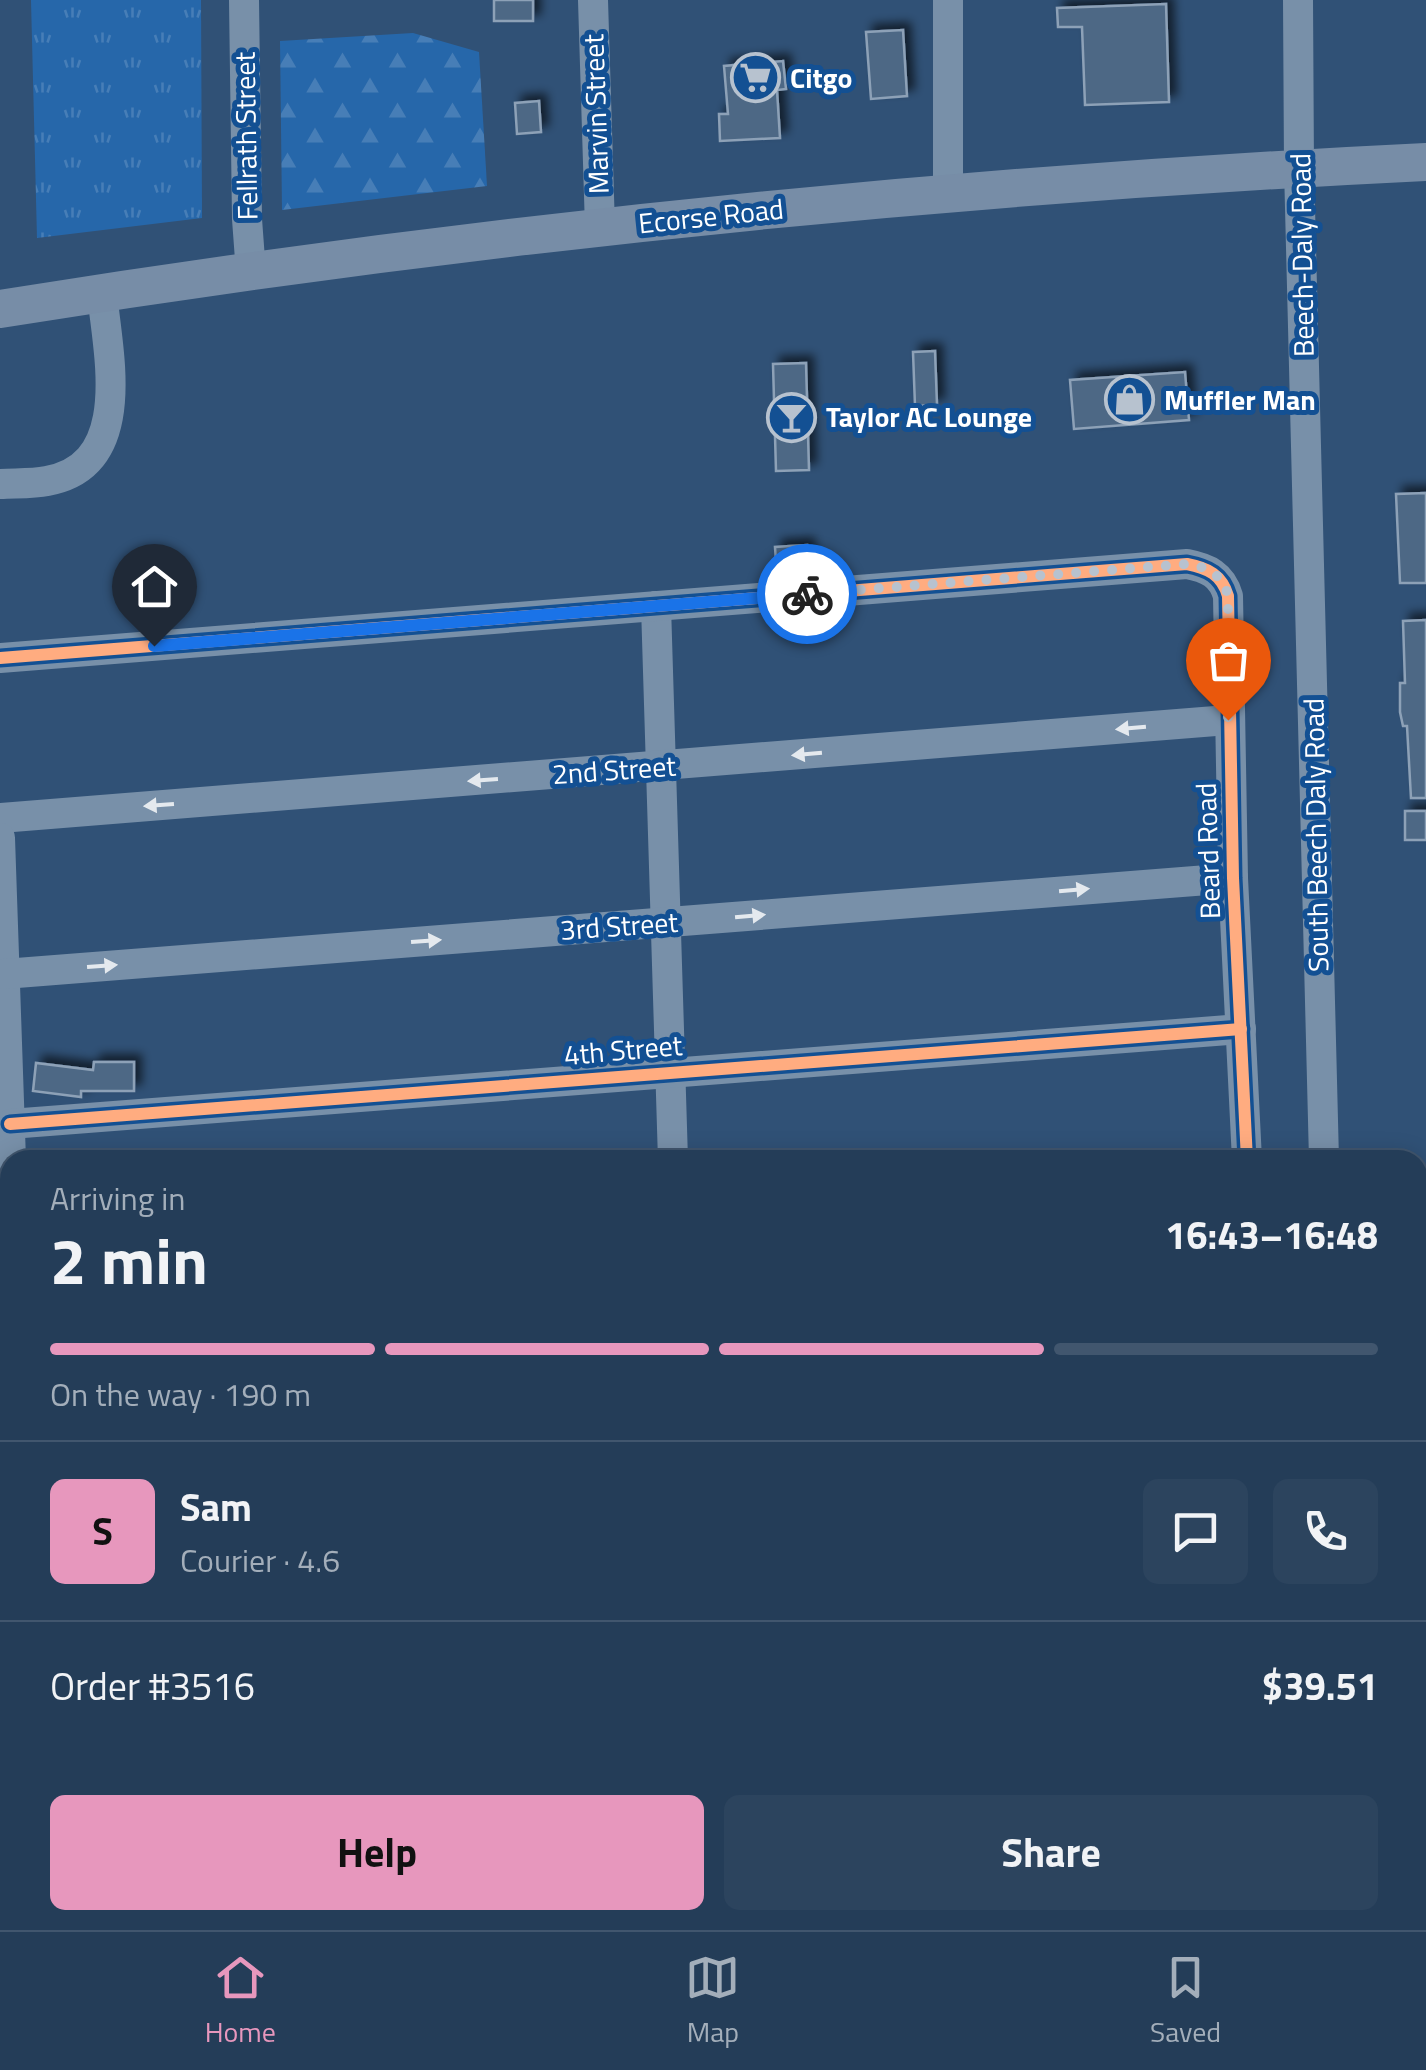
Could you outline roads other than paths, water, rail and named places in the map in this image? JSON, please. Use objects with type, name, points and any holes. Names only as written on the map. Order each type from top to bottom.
[{"type":"main road","name":"Ecorse Road","points":[[0,309],[251,272],[700,215],[1299,168],[1426,162]]},
{"type":"street","name":"Fellrath Street","points":[[244,0],[246,219],[251,272]]},
{"type":"street","name":"Marvin Street","points":[[593,0],[600,228]]},
{"type":"street","points":[[948,0],[948,194]]},
{"type":"street","name":"Beech-Daly Road","points":[[1298,0],[1308,511]]},
{"type":"street","points":[[0,484],[50,481],[84,462],[102,438],[111,411],[112,386],[102,293]]},
{"type":"street","name":"South Beech Daly Road","points":[[1308,511],[1324,1150]]},
{"type":"street","name":"Beard Road","points":[[656,606],[1187,564],[1202,566],[1225,583],[1233,878],[1247,1150]]},
{"type":"street","points":[[0,658],[656,606],[673,1150]]},
{"type":"street","name":"2nd Street","points":[[0,818],[1228,720]]},
{"type":"street","points":[[0,838],[11,1150]]},
{"type":"street","name":"3rd Street","points":[[4,974],[1233,878]]},
{"type":"street","name":"4th Street","points":[[10,1124],[1241,1029]]},
{"type":"place","name":"Citgo","points":[[755,78]]},
{"type":"place","name":"Muffler Man","points":[[1129,400]]},
{"type":"place","name":"Taylor AC Lounge","points":[[791,417]]}]
